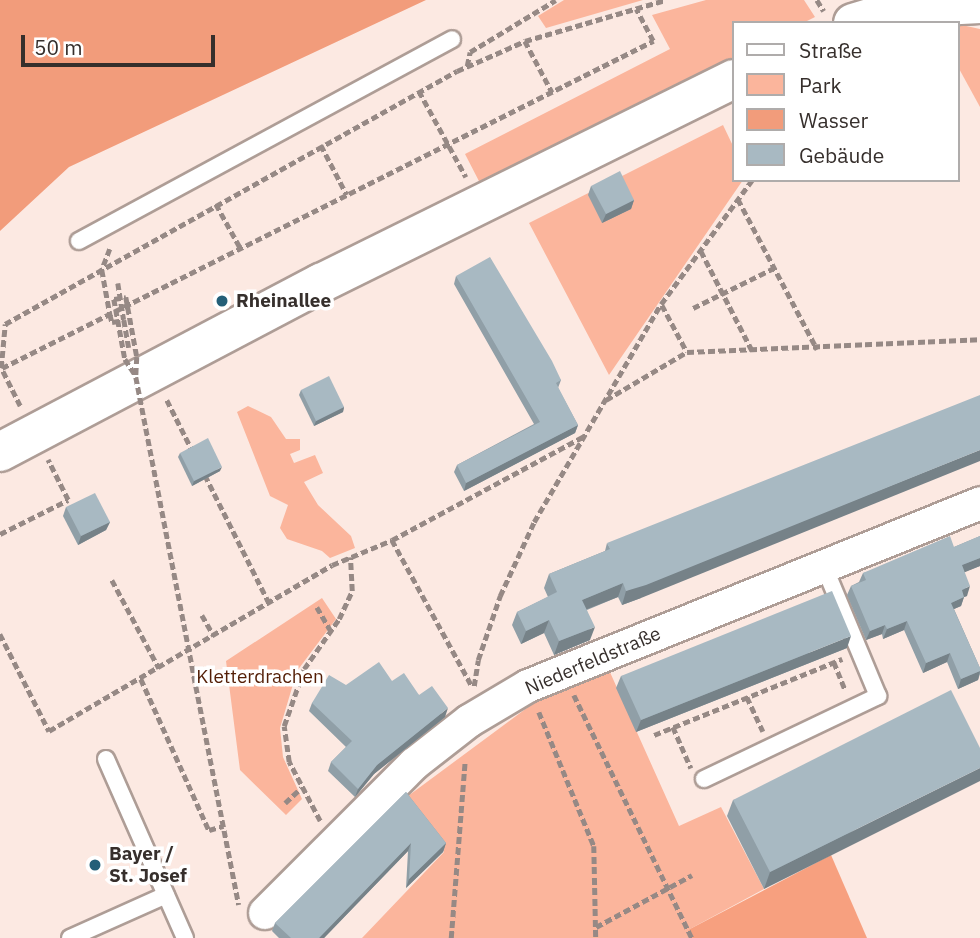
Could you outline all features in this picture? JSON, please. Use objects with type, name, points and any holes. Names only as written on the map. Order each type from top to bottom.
[{"type":"main road","points":[[860,21],[903,8],[975,9]]},
{"type":"main road","points":[[0,452],[309,289],[732,79]]},
{"type":"street","name":"Niederfeldstraße","points":[[253,914],[337,841],[414,765],[469,721],[528,686],[980,503]]},
{"type":"lane","points":[[79,241],[452,39]]},
{"type":"lane","points":[[704,779],[878,695],[824,566]]},
{"type":"lane","points":[[106,759],[185,938]]},
{"type":"lane","points":[[70,938],[166,895]]},
{"type":"path","points":[[467,66],[470,52],[556,0]]},
{"type":"path","points":[[26,417],[1,368],[5,324],[216,203],[467,66],[526,41],[665,0]]},
{"type":"path","points":[[1,368],[653,41],[635,9]]},
{"type":"path","points":[[526,41],[552,92]]},
{"type":"path","points":[[419,91],[467,177]]},
{"type":"path","points":[[321,145],[347,195]]},
{"type":"path","points":[[451,938],[469,721],[478,660],[500,596],[534,522],[662,304],[751,182]]},
{"type":"path","points":[[738,199],[817,349]]},
{"type":"path","points":[[216,203],[241,249]]},
{"type":"path","points":[[701,251],[753,352]]},
{"type":"path","points":[[693,308],[774,268]]},
{"type":"path","points":[[102,270],[112,322],[124,320]]},
{"type":"path","points":[[118,283],[130,352]]},
{"type":"path","points":[[136,377],[125,359],[114,299],[126,297],[136,377],[223,826],[253,914]]},
{"type":"path","points":[[662,304],[687,352]]},
{"type":"path","points":[[121,333],[132,331]]},
{"type":"path","points":[[605,401],[687,352],[753,352],[980,339]]},
{"type":"path","points":[[166,399],[197,460]]},
{"type":"path","points":[[0,635],[49,731],[350,557],[392,540],[584,436]]},
{"type":"path","points":[[0,534],[68,500],[48,460]]},
{"type":"path","points":[[203,472],[269,603]]},
{"type":"path","points":[[392,540],[474,688]]},
{"type":"path","points":[[337,841],[324,829],[301,788],[285,748],[284,726],[304,670],[331,631],[352,591],[350,557]]},
{"type":"path","points":[[112,580],[159,668]]},
{"type":"path","points":[[317,607],[331,631]]},
{"type":"path","points":[[202,615],[214,636]]},
{"type":"path","points":[[654,735],[859,652]]},
{"type":"path","points":[[834,662],[853,708]]},
{"type":"path","points":[[563,672],[692,938]]},
{"type":"path","points":[[141,679],[209,830],[223,826]]},
{"type":"path","points":[[528,686],[594,846],[596,938]]},
{"type":"path","points":[[747,697],[771,747]]},
{"type":"path","points":[[673,727],[691,768],[704,779]]},
{"type":"path","points":[[285,803],[301,788]]},
{"type":"path","points":[[596,927],[692,875]]},
{"type":"green space","points":[[564,0],[643,0],[546,28],[538,16]]},
{"type":"green space","points":[[706,0],[804,0],[815,17],[807,21],[732,21],[732,59],[482,187],[465,154],[670,49],[652,15]]},
{"type":"green space","points":[[959,24],[980,29],[980,107],[959,69]]},
{"type":"green space","points":[[723,125],[732,144],[732,182],[742,182],[609,375],[529,223]]},
{"type":"green space","points":[[248,406],[271,417],[286,439],[300,439],[300,450],[290,454],[294,463],[315,455],[323,473],[304,482],[318,505],[351,536],[355,548],[330,558],[322,551],[287,539],[280,528],[288,505],[270,496],[237,412]]},
{"type":"green space","name":"Kletterdrachen","points":[[322,598],[336,619],[297,671],[280,728],[283,757],[302,799],[286,815],[240,770],[226,661]]},
{"type":"green space","points":[[609,670],[679,826],[721,807],[764,889],[688,930],[692,938],[362,938],[444,852],[404,799],[539,699]]},
{"type":"shaded area","points":[[831,855],[867,938],[692,938],[688,930]]},
{"type":"water","points":[[0,0],[426,0],[69,167],[0,231]]},
{"type":"building","points":[[620,171],[634,200],[606,214],[591,186]]},
{"type":"building","points":[[490,257],[552,361],[561,380],[556,383],[578,425],[466,483],[457,465],[540,422],[456,276]]},
{"type":"building","points":[[329,376],[344,407],[316,421],[301,390]]},
{"type":"building","points":[[980,395],[980,450],[646,585],[626,591],[623,583],[582,600],[595,627],[559,641],[549,620],[526,631],[517,612],[557,592],[549,574],[610,549],[607,543]]},
{"type":"building","points":[[208,438],[222,467],[194,481],[180,453]]},
{"type":"building","points":[[95,493],[110,522],[81,536],[66,507]]},
{"type":"building","points":[[950,536],[954,547],[980,536],[980,558],[962,565],[970,586],[962,590],[964,597],[951,603],[980,668],[980,671],[961,679],[950,653],[926,663],[907,621],[887,629],[885,625],[870,631],[851,586],[866,580],[863,573]]},
{"type":"building","points":[[832,591],[851,636],[641,720],[621,676]]},
{"type":"building","points":[[379,662],[392,681],[404,673],[419,695],[432,686],[448,708],[377,765],[358,789],[331,762],[352,741],[312,703],[329,675],[346,685]]},
{"type":"building","points":[[951,690],[980,748],[980,768],[770,872],[733,800]]},
{"type":"building","points":[[406,792],[446,843],[409,879],[411,843],[319,938],[291,938],[275,923]]},
{"type":"place","name":"Rheinallee","points":[[222,301]]},
{"type":"place","name":"Bayer / St. Josef","points":[[95,865]]}]
